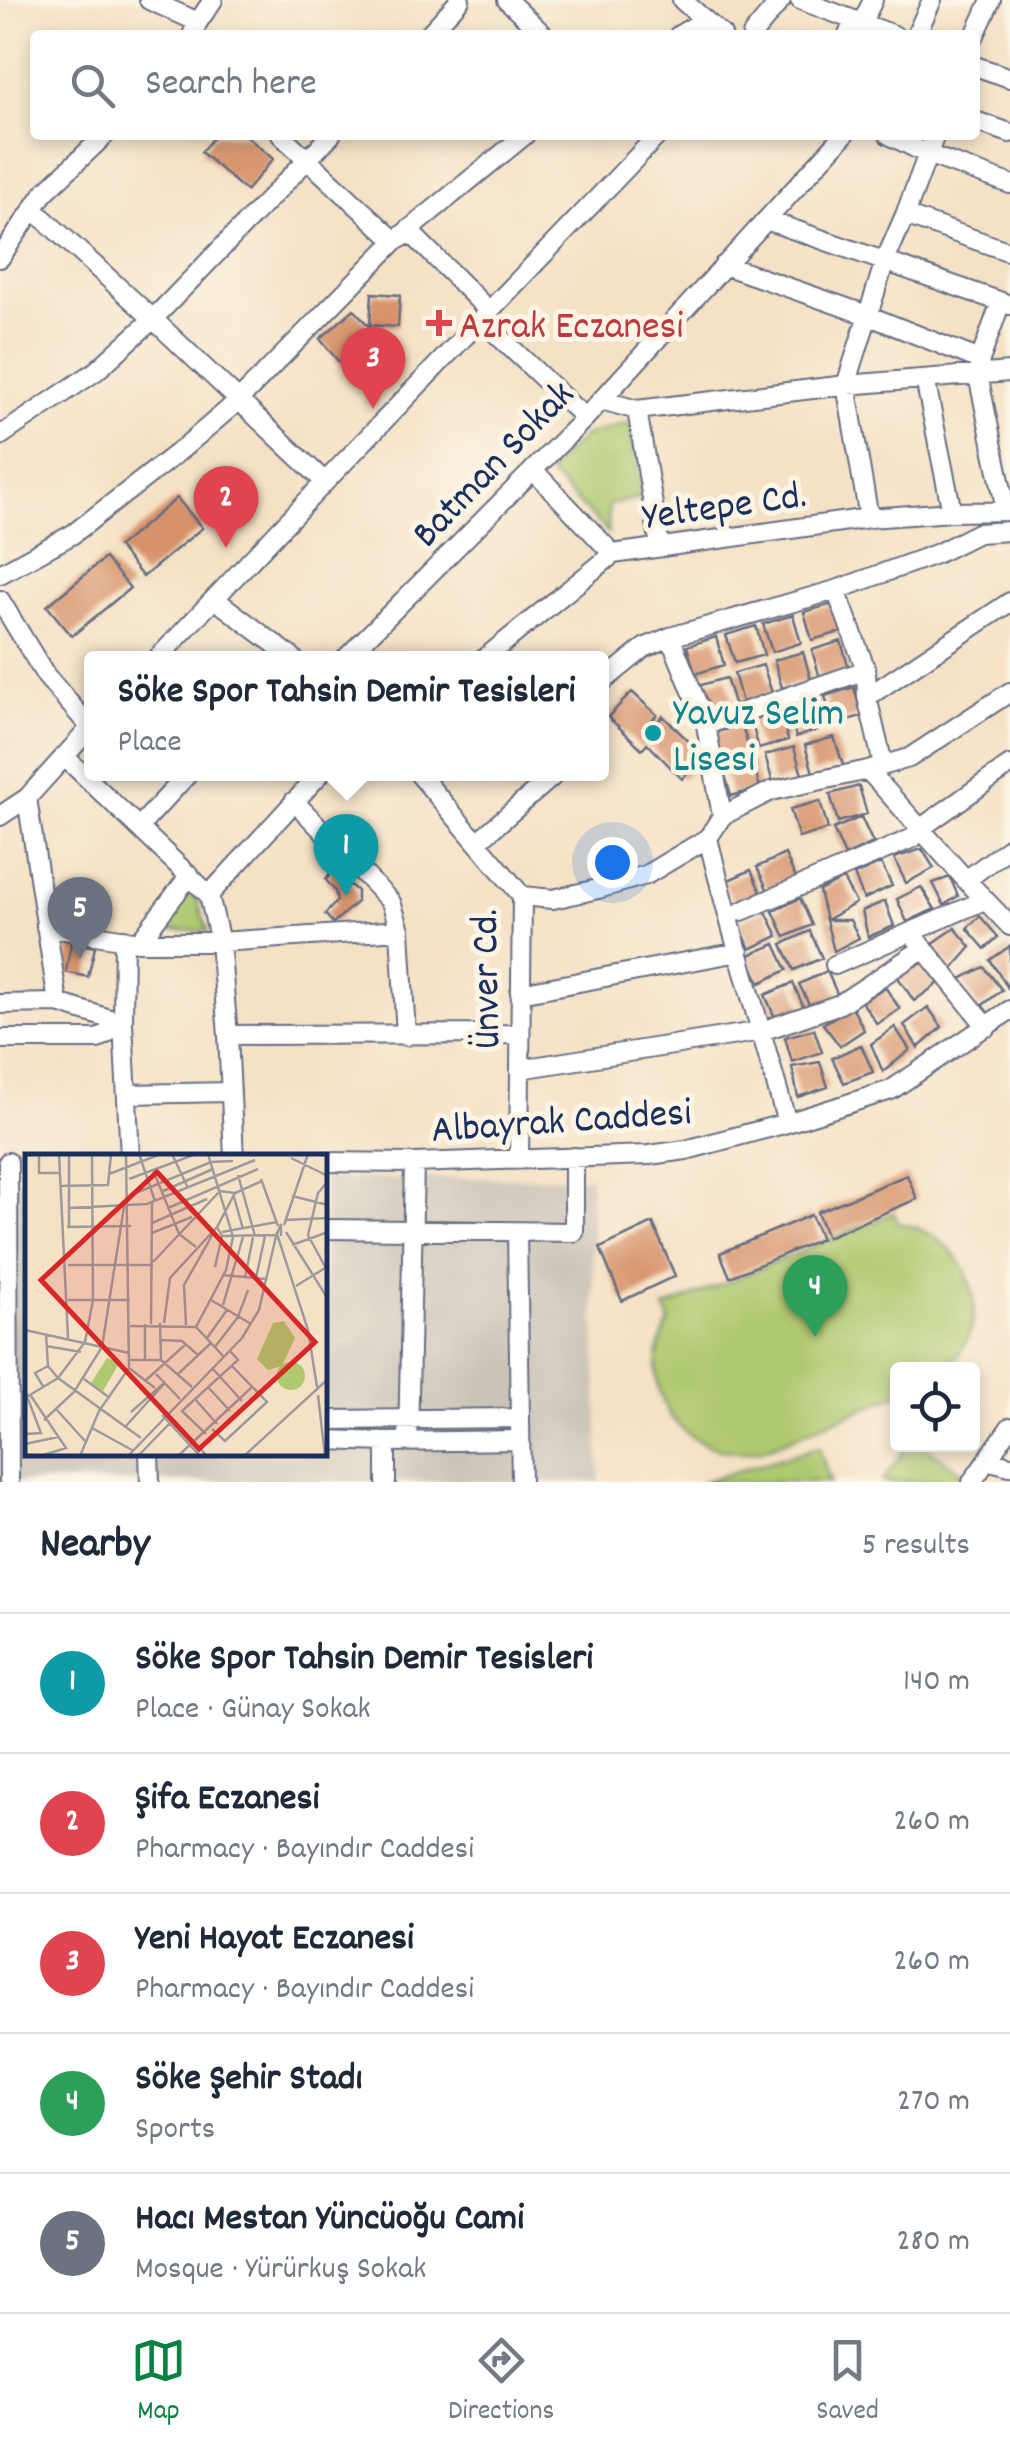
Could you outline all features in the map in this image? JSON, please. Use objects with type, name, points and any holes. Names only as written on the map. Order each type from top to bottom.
[{"type":"street","points":[[149,0],[195,28],[213,0]]},
{"type":"street","points":[[433,30],[460,0]]},
{"type":"street","points":[[507,0],[539,30]]},
{"type":"street","points":[[682,0],[716,30]]},
{"type":"street","points":[[756,30],[781,0]]},
{"type":"street","points":[[800,0],[855,29],[872,0]]},
{"type":"street","points":[[918,30],[932,0]]},
{"type":"street","points":[[976,30],[991,0]]},
{"type":"street","points":[[688,30],[705,20]]},
{"type":"street","points":[[980,68],[1010,78]]},
{"type":"street","points":[[980,123],[1010,133]]},
{"type":"street","points":[[0,258],[44,193],[100,140]]},
{"type":"street","points":[[287,140],[395,240]]},
{"type":"street","points":[[0,436],[96,370],[153,319],[326,140]]},
{"type":"street","points":[[0,574],[73,534],[182,449],[238,400],[395,240],[519,140]]},
{"type":"street","points":[[165,651],[651,140]]},
{"type":"street","name":"Batman Sokak","points":[[353,651],[585,418],[839,140]]},
{"type":"street","points":[[898,140],[1010,184]]},
{"type":"street","points":[[869,518],[846,385],[885,262],[932,140]]},
{"type":"street","points":[[34,210],[325,482]]},
{"type":"street","points":[[905,215],[1010,252]]},
{"type":"street","points":[[766,220],[1005,304],[979,367],[1008,510]]},
{"type":"street","points":[[395,240],[411,233],[490,311]]},
{"type":"street","points":[[724,265],[867,316],[979,367],[1010,372]]},
{"type":"street","points":[[490,311],[487,325],[585,418]]},
{"type":"street","points":[[601,400],[637,410],[846,385],[925,380],[979,367]]},
{"type":"street","points":[[925,380],[952,512]]},
{"type":"street","points":[[637,410],[660,546]]},
{"type":"street","points":[[533,470],[613,554]]},
{"type":"street","name":"Yeltepe Cd.","points":[[494,651],[613,554],[869,518],[1008,510]]},
{"type":"street","points":[[609,677],[644,648],[670,638],[836,590],[936,554],[978,533],[1010,531]]},
{"type":"street","points":[[836,590],[866,670],[876,767],[921,828],[1010,926]]},
{"type":"street","points":[[0,600],[46,676],[84,719]]},
{"type":"street","points":[[216,600],[284,651]]},
{"type":"street","points":[[867,696],[1010,602]]},
{"type":"street","points":[[670,638],[706,724],[722,816]]},
{"type":"street","points":[[706,724],[866,670]]},
{"type":"street","points":[[522,896],[552,899],[646,875],[708,838],[722,816],[771,792],[909,758],[1010,692]]},
{"type":"street","points":[[0,816],[27,798],[84,735]]},
{"type":"street","points":[[64,756],[84,775]]},
{"type":"street","points":[[742,911],[913,838],[921,828],[1010,766]]},
{"type":"street","points":[[90,781],[209,895],[220,942],[234,1154]]},
{"type":"street","points":[[139,827],[182,781]]},
{"type":"street","points":[[209,895],[313,781]]},
{"type":"street","name":"Ünver Cd.","points":[[424,781],[522,896],[520,1159]]},
{"type":"street","points":[[477,842],[546,781]]},
{"type":"street","points":[[27,798],[58,1002]]},
{"type":"street","points":[[294,801],[391,902],[400,930],[406,1036]]},
{"type":"street","points":[[708,838],[787,1123]]},
{"type":"street","points":[[966,880],[1010,848]]},
{"type":"street","points":[[130,1154],[123,1023],[131,941],[190,875]]},
{"type":"street","points":[[835,964],[985,900]]},
{"type":"street","points":[[46,926],[131,941],[220,942],[400,930]]},
{"type":"street","points":[[910,932],[987,1026]]},
{"type":"street","points":[[520,1069],[762,1031],[840,1004],[924,948]]},
{"type":"street","points":[[520,993],[739,952]]},
{"type":"street","points":[[0,1004],[58,1002],[123,1023]]},
{"type":"street","name":"Albayrak Caddesi","points":[[328,1162],[414,1164],[649,1155],[686,1150],[891,1090],[1010,1010]]},
{"type":"street","points":[[0,1039],[98,1038],[123,1023]]},
{"type":"street","points":[[228,1035],[520,1034]]},
{"type":"street","points":[[127,1094],[231,1092]]},
{"type":"street","points":[[328,1229],[574,1232],[574,1158]]},
{"type":"street","points":[[9,1482],[12,1162]]},
{"type":"street","points":[[408,1442],[414,1164]]},
{"type":"street","points":[[517,1232],[521,1482]]},
{"type":"street","points":[[328,1420],[520,1418]]},
{"type":"street","points":[[972,1482],[1010,1427]]},
{"type":"street","points":[[328,1440],[520,1440]]},
{"type":"street","points":[[386,1442],[386,1482]]},
{"type":"street","points":[[149,1457],[150,1482]]},
{"type":"street","points":[[987,1460],[1010,1466]]},
{"type":"shaded area","points":[[590,1177],[600,1482],[0,1482],[0,1181],[25,1181],[25,1457],[328,1457],[328,1179]]},
{"type":"green space","points":[[630,422],[642,497],[609,505],[608,532],[547,472],[584,436]]},
{"type":"green space","points":[[187,893],[195,894],[208,931],[159,930]]},
{"type":"green space","points":[[894,1213],[898,1223],[923,1231],[944,1244],[959,1261],[974,1304],[962,1349],[951,1362],[890,1362],[890,1398],[762,1450],[734,1452],[709,1446],[688,1434],[672,1417],[661,1396],[657,1372],[659,1347],[670,1321],[665,1308]]},
{"type":"green space","points":[[819,1447],[830,1482],[701,1482]]},
{"type":"green space","points":[[903,1452],[932,1452],[962,1472],[955,1482],[882,1482]]},
{"type":"building","points":[[211,140],[251,140],[273,159],[246,191],[201,152]]},
{"type":"building","points":[[372,293],[400,295],[398,327],[370,325]]},
{"type":"building","points":[[354,309],[378,337],[343,367],[320,339]]},
{"type":"building","points":[[177,498],[202,528],[143,577],[118,547]]},
{"type":"building","points":[[105,558],[130,588],[72,636],[47,606]]},
{"type":"building","points":[[833,604],[841,632],[812,640],[804,612]]},
{"type":"building","points":[[793,615],[801,643],[772,652],[763,624]]},
{"type":"building","points":[[756,626],[764,655],[735,663],[726,635]]},
{"type":"building","points":[[716,637],[724,665],[695,674],[687,646]]},
{"type":"building","points":[[841,641],[849,669],[820,678],[812,650]]},
{"type":"building","points":[[803,652],[811,680],[782,688],[774,660]]},
{"type":"building","points":[[763,665],[772,693],[742,702],[734,673]]},
{"type":"building","points":[[726,678],[735,706],[705,714],[697,686]]},
{"type":"building","points":[[854,687],[862,716],[833,724],[825,696]]},
{"type":"building","name":"Yavuz Selim Lisesi","points":[[632,692],[657,715],[653,719],[657,722],[663,716],[703,755],[682,779],[647,743],[642,749],[609,716]]},
{"type":"building","points":[[817,700],[825,728],[796,737],[788,709]]},
{"type":"building","points":[[780,712],[788,740],[759,749],[751,720]]},
{"type":"building","points":[[742,725],[750,753],[721,761],[713,733]]},
{"type":"building","points":[[834,737],[843,765],[813,773],[805,745]]},
{"type":"building","points":[[794,747],[802,775],[773,783],[765,755]]},
{"type":"building","points":[[752,760],[760,788],[731,796],[723,768]]},
{"type":"building","points":[[859,786],[867,814],[838,822],[830,794]]},
{"type":"building","points":[[820,801],[828,829],[799,838],[790,809]]},
{"type":"building","points":[[861,817],[873,843],[845,856],[833,829]]},
{"type":"building","points":[[922,849],[934,868],[906,883],[894,858]]},
{"type":"building","points":[[785,854],[797,881],[769,893],[757,867]]},
{"type":"building","points":[[881,863],[892,886],[864,899],[854,875]]},
{"type":"building","points":[[333,870],[357,891],[357,902],[333,923],[325,914],[337,901],[326,880]]},
{"type":"building","points":[[751,870],[763,897],[736,909],[724,882]]},
{"type":"building","points":[[950,877],[958,896],[944,905],[933,883]]},
{"type":"building","points":[[843,879],[856,903],[826,920],[819,891]]},
{"type":"building","points":[[921,887],[935,909],[907,922],[897,899]]},
{"type":"building","points":[[800,898],[812,925],[785,937],[773,911]]},
{"type":"building","points":[[885,901],[894,926],[868,937],[862,911]]},
{"type":"building","points":[[765,910],[778,936],[750,949],[738,922]]},
{"type":"building","points":[[980,916],[998,937],[985,949],[967,928]]},
{"type":"building","points":[[826,920],[850,920],[859,938],[834,951]]},
{"type":"building","points":[[955,928],[971,947],[952,969],[932,944]]},
{"type":"building","points":[[810,931],[822,958],[794,970],[782,944]]},
{"type":"building","points":[[71,942],[95,947],[88,977],[66,972]]},
{"type":"building","points":[[775,944],[787,970],[760,983],[747,956]]},
{"type":"building","points":[[1010,946],[1010,986],[1008,988],[990,960]]},
{"type":"building","points":[[923,962],[939,983],[914,1001],[897,976]]},
{"type":"building","points":[[984,967],[1002,990],[979,1008],[961,979]]},
{"type":"building","points":[[827,971],[839,998],[812,1010],[799,984]]},
{"type":"building","points":[[793,983],[805,1010],[777,1022],[765,995]]},
{"type":"building","points":[[885,987],[900,1009],[877,1024],[862,1002]]},
{"type":"building","points":[[852,1007],[864,1030],[840,1046],[823,1024]]},
{"type":"building","points":[[928,1007],[942,1027],[918,1048],[904,1025]]},
{"type":"building","points":[[895,1027],[910,1050],[883,1072],[871,1044]]},
{"type":"building","points":[[814,1029],[822,1052],[792,1062],[785,1037]]},
{"type":"building","points":[[861,1045],[873,1072],[844,1083],[832,1058]]},
{"type":"building","points":[[820,1062],[828,1087],[798,1097],[792,1067]]},
{"type":"building","points":[[907,1175],[917,1199],[827,1237],[817,1212]]},
{"type":"building","points":[[811,1215],[821,1239],[730,1277],[720,1253]]},
{"type":"building","points":[[653,1223],[675,1276],[622,1301],[600,1248]]},
{"type":"place","name":"Azrak Eczanesi","points":[[439,323]]},
{"type":"place","name":"Yeni Hayat Eczanesi","points":[[373,409]]},
{"type":"place","name":"Şifa Eczanesi","points":[[226,548]]},
{"type":"place","name":"Yavuz Selim Lisesi","points":[[653,733]]},
{"type":"place","name":"Söke Spor Tahsin Demir Tesisleri","points":[[346,896]]},
{"type":"place","name":"Hacı Mestan Yüncüoğu Cami","points":[[80,959]]},
{"type":"place","name":"Söke Şehir Stadı","points":[[815,1337]]}]
